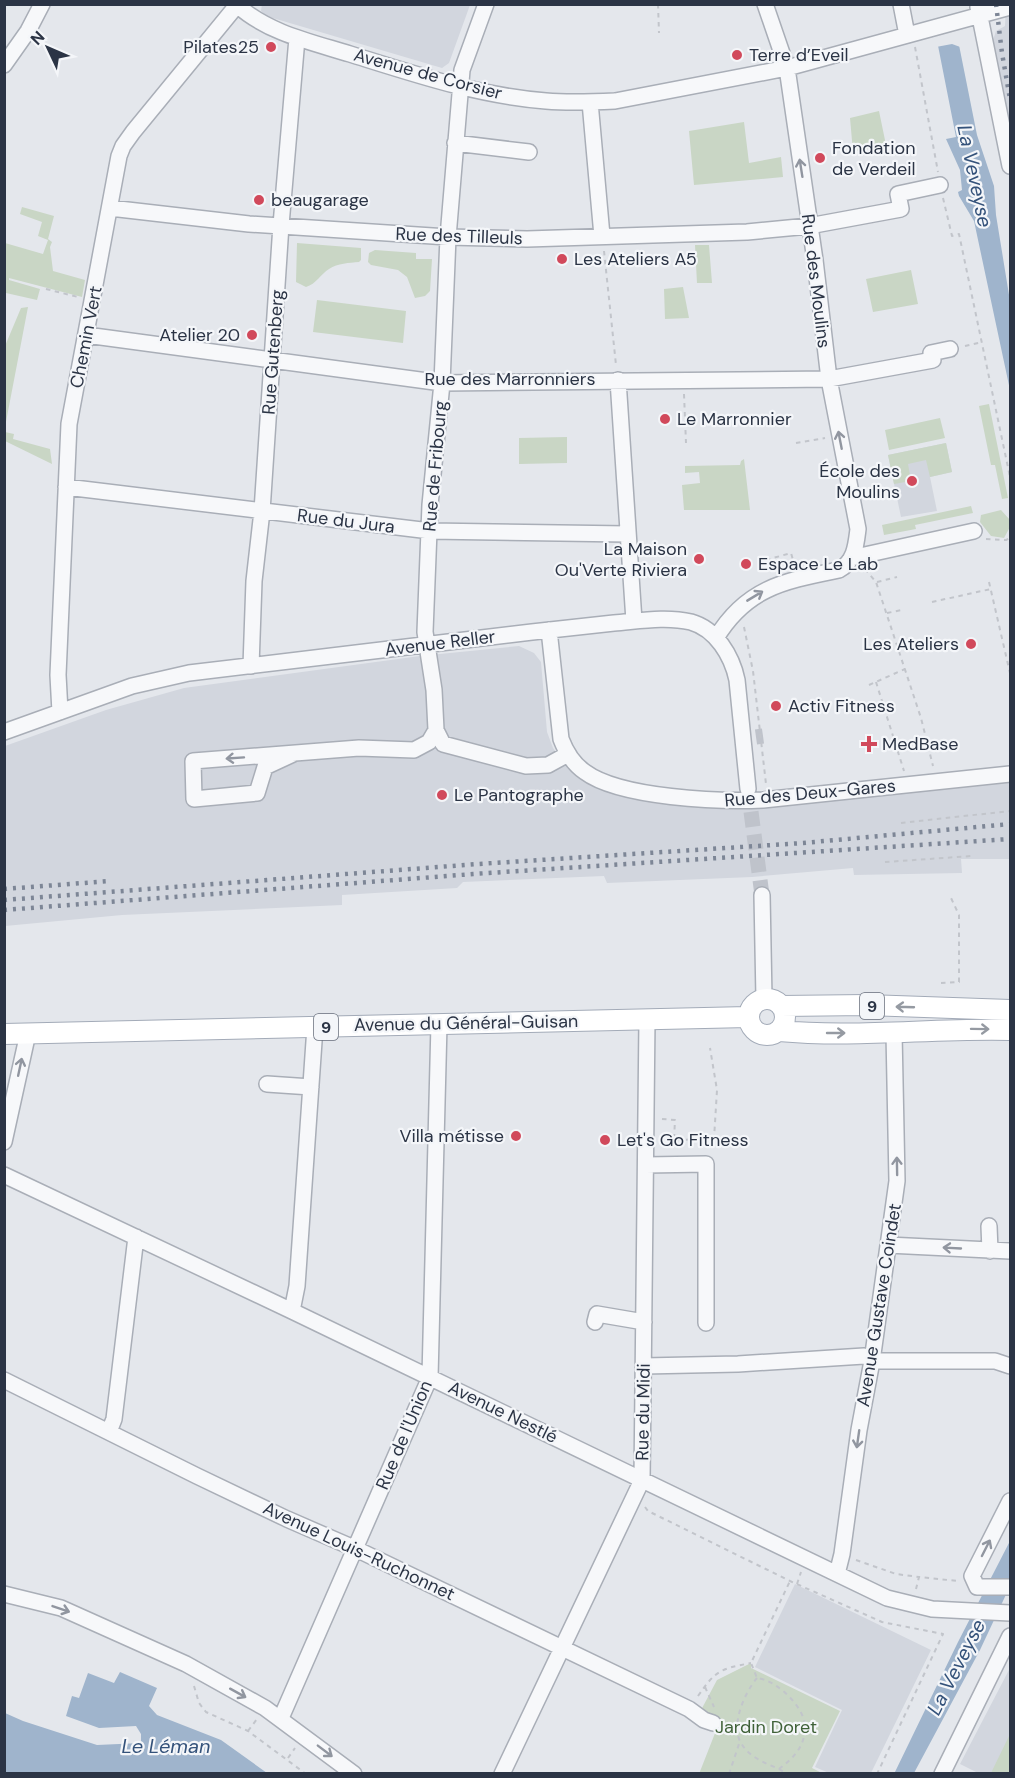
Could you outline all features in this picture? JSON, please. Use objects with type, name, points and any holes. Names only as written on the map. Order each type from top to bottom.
[{"type":"main road","name":"9","points":[[773,1002],[1011,1010]]},
{"type":"main road","points":[[773,1002],[785,1018],[779,1030],[772,1035],[759,1034],[753,1029],[748,1017],[753,1005],[773,1002]]},
{"type":"main road","name":"Avenue du Général-Guisan","points":[[4,1034],[748,1017]]},
{"type":"main road","name":"9","points":[[779,1030],[802,1033],[1011,1030]]},
{"type":"street","points":[[4,65],[28,31],[42,4]]},
{"type":"street","name":"Rue de Fribourg","points":[[436,730],[434,690],[425,632],[430,505],[442,383],[448,237],[462,70],[486,4]]},
{"type":"street","name":"Rue des Moulins","points":[[765,4],[787,68],[815,260],[829,379],[858,529],[856,547],[851,558]]},
{"type":"street","points":[[901,4],[914,37]]},
{"type":"street","name":"Avenue de Corsier","points":[[237,5],[254,19],[297,38],[476,91],[546,101],[590,102],[615,101],[787,68],[914,37],[975,13],[1010,10]]},
{"type":"street","name":"Chemin Vert","points":[[60,712],[58,675],[69,424],[119,156],[123,146],[237,5]]},
{"type":"street","points":[[975,13],[1011,166]]},
{"type":"street","name":"Rue Gutenberg","points":[[251,666],[254,580],[262,512],[281,225],[297,38]]},
{"type":"street","points":[[590,102],[603,241]]},
{"type":"street","points":[[455,144],[529,152]]},
{"type":"street","name":"Rue des Tilleuls","points":[[110,208],[249,224],[448,237],[603,241],[809,226],[901,209],[898,194],[940,185]]},
{"type":"street","name":"Rue des Marronniers","points":[[86,335],[442,383],[617,375],[829,379],[933,360],[931,353],[954,348]]},
{"type":"street","points":[[617,375],[634,621]]},
{"type":"street","name":"Rue du Jura","points":[[66,487],[430,531],[627,534]]},
{"type":"street","points":[[748,789],[750,740],[736,673],[725,649],[716,638],[732,615],[745,602],[770,587],[839,570],[846,566],[851,558],[974,531]]},
{"type":"street","name":"Avenue Reller","points":[[4,732],[88,701],[145,683],[189,673],[426,644],[660,619],[694,623],[716,638]]},
{"type":"street","name":"Rue des Deux-Gares","points":[[549,630],[558,727],[568,754],[576,765],[591,776],[628,789],[706,800],[768,799],[1011,774]]},
{"type":"street","points":[[436,730],[443,744],[526,766],[548,765],[568,754]]},
{"type":"street","points":[[293,754],[265,767],[257,793],[194,799],[193,761],[359,748],[414,750],[429,742],[436,730]]},
{"type":"street","points":[[762,895],[773,1002]]},
{"type":"street","name":"Rue du Midi","points":[[502,1773],[642,1480],[647,1019]]},
{"type":"street","name":"Rue de l'Union","points":[[281,1718],[430,1377],[439,1024]]},
{"type":"street","points":[[292,1311],[297,1286],[315,1027]]},
{"type":"street","points":[[4,1142],[28,1033]]},
{"type":"street","name":"Avenue Gustave Coindet","points":[[837,1574],[842,1554],[868,1358],[897,1181],[894,1033]]},
{"type":"street","points":[[267,1084],[311,1087]]},
{"type":"street","points":[[646,1165],[706,1164],[706,1323]]},
{"type":"street","name":"Avenue Nestlé","points":[[4,1175],[430,1377],[887,1598],[911,1606],[1008,1613]]},
{"type":"street","points":[[989,1226],[990,1251]]},
{"type":"street","points":[[109,1432],[114,1419],[136,1237]]},
{"type":"street","points":[[888,1245],[1011,1251]]},
{"type":"street","points":[[595,1322],[597,1314],[644,1322]]},
{"type":"street","points":[[644,1366],[868,1358],[995,1361],[1011,1366]]},
{"type":"street","name":"Avenue Louis-Ruchonnet","points":[[4,1380],[287,1519],[356,1548],[562,1647],[689,1709],[704,1720],[715,1719]]},
{"type":"street","points":[[1008,1505],[972,1576],[977,1587],[1011,1587]]},
{"type":"street","points":[[4,1594],[60,1608],[186,1664],[281,1718],[354,1773]]},
{"type":"street","points":[[942,1773],[1011,1636]]},
{"type":"path","points":[[658,4],[659,33]]},
{"type":"path","points":[[914,37],[940,185],[952,236],[959,234],[1011,477]]},
{"type":"path","points":[[603,241],[617,375]]},
{"type":"path","points":[[46,289],[78,297]]},
{"type":"path","points":[[954,348],[982,342]]},
{"type":"path","points":[[684,389],[686,442]]},
{"type":"path","points":[[796,443],[825,438]]},
{"type":"path","points":[[974,531],[986,539],[1011,538]]},
{"type":"path","points":[[766,560],[791,553],[794,560]]},
{"type":"path","points":[[851,558],[871,573],[876,582],[931,750],[934,772]]},
{"type":"path","points":[[876,582],[897,576]]},
{"type":"path","points":[[989,582],[1011,673]]},
{"type":"path","points":[[932,602],[991,589]]},
{"type":"path","points":[[886,614],[902,610]]},
{"type":"path","points":[[744,627],[753,671],[768,799]]},
{"type":"path","points":[[869,685],[905,669]]},
{"type":"path","points":[[876,682],[908,784]]},
{"type":"path","points":[[901,823],[1011,811]]},
{"type":"path","points":[[885,862],[972,856]]},
{"type":"path","points":[[941,983],[959,982],[959,915],[951,898]]},
{"type":"path","points":[[646,1118],[675,1120],[674,1140],[714,1139],[717,1090],[710,1048]]},
{"type":"path","points":[[640,1502],[648,1511],[796,1584],[882,1622],[943,1634],[878,1773]]},
{"type":"path","points":[[849,1557],[896,1574],[967,1582],[977,1587]]},
{"type":"path","points":[[796,1584],[803,1569]]},
{"type":"path","points":[[914,1596],[919,1577]]},
{"type":"path","points":[[757,1678],[751,1663],[790,1581]]},
{"type":"path","points":[[689,1709],[712,1677],[724,1668],[751,1663]]},
{"type":"path","points":[[186,1664],[199,1703],[206,1712],[248,1731],[306,1773]]},
{"type":"path","points":[[729,1773],[740,1741],[741,1706],[749,1687],[757,1678]]},
{"type":"path","points":[[757,1678],[776,1684],[789,1696],[799,1710],[806,1728],[802,1744],[793,1758],[779,1769]]},
{"type":"path","points":[[705,1686],[715,1719]]},
{"type":"path","points":[[740,1741],[756,1758],[787,1773]]},
{"type":"path","points":[[288,1758],[296,1747]]},
{"type":"shaded area","points":[[262,4],[470,5],[449,63],[442,68],[266,16],[261,11]]},
{"type":"shaded area","points":[[1006,7],[1010,7],[1010,125],[993,40],[996,31],[1005,26]]},
{"type":"shaded area","name":"École des Moulins","points":[[946,443],[952,472],[930,477],[937,511],[901,517],[888,455]]},
{"type":"shaded area","points":[[519,646],[534,653],[541,662],[547,732],[553,748],[567,767],[593,786],[665,801],[1010,778],[1010,859],[961,859],[962,873],[854,875],[853,868],[752,877],[607,883],[604,876],[463,882],[457,888],[342,895],[342,905],[122,915],[5,926],[5,746],[106,710],[184,688],[420,656]]},
{"type":"shaded area","points":[[795,1584],[931,1650],[871,1773],[829,1773],[815,1767],[842,1710],[755,1667]]},
{"type":"shaded area","points":[[1010,1668],[1010,1773],[978,1773],[960,1764]]},
{"type":"green space","points":[[879,111],[886,145],[853,152],[850,118]]},
{"type":"green space","points":[[744,122],[749,163],[781,157],[783,177],[694,185],[689,131]]},
{"type":"green space","points":[[22,207],[54,216],[48,239],[52,242],[50,247],[53,271],[85,280],[82,297],[9,278],[9,280],[40,289],[37,300],[6,293],[5,295],[5,243],[43,254],[48,240],[38,236],[42,222],[20,214]]},
{"type":"green space","points":[[297,243],[361,248],[361,260],[332,267],[313,284],[306,287],[296,282]]},
{"type":"green space","points":[[695,245],[709,245],[712,283],[697,283]]},
{"type":"green space","points":[[375,250],[416,253],[416,259],[432,259],[430,291],[425,296],[415,298],[407,277],[398,270],[371,265],[368,262],[369,253]]},
{"type":"green space","points":[[911,270],[918,304],[873,312],[866,279]]},
{"type":"green space","points":[[683,287],[689,318],[665,319],[664,289]]},
{"type":"green space","points":[[317,300],[406,311],[403,343],[313,332]]},
{"type":"green space","points":[[28,307],[5,427],[5,346],[21,308]]},
{"type":"green space","points":[[989,404],[1008,498],[1002,499],[995,465],[991,465],[979,406]]},
{"type":"green space","points":[[940,418],[945,438],[889,450],[885,430]]},
{"type":"green space","points":[[5,432],[14,434],[13,439],[50,449],[52,464],[5,441]]},
{"type":"green space","points":[[567,437],[567,463],[519,464],[519,438]]},
{"type":"green space","points":[[946,443],[952,472],[930,477],[926,460],[908,464],[911,481],[894,484],[888,455]]},
{"type":"green space","points":[[744,459],[750,510],[684,510],[682,485],[700,483],[699,472],[685,473],[685,466],[740,465]]},
{"type":"green space","points":[[971,506],[973,513],[915,525],[916,529],[884,535],[882,525]]},
{"type":"green space","points":[[1001,510],[1010,520],[1010,527],[1004,538],[991,536],[980,522],[981,515]]},
{"type":"green space","name":"Jardin Doret","points":[[751,1663],[751,1668],[840,1711],[812,1768],[822,1773],[699,1774],[719,1723],[700,1712],[717,1680]]},
{"type":"green space","points":[[1010,1734],[1010,1773],[991,1773]]},
{"type":"water","name":"La Veveyse","points":[[930,5],[951,5],[977,135],[994,186],[996,215],[1010,301],[1010,390],[974,221],[959,196],[958,192],[962,190],[960,170],[946,139],[956,137]]},
{"type":"water","name":"La Veveyse","points":[[1010,1541],[1010,1586],[980,1650],[914,1773],[894,1774],[958,1642]]},
{"type":"water","name":"Le Léman","points":[[120,1672],[157,1688],[149,1706],[157,1715],[221,1740],[267,1773],[5,1773],[5,1713],[97,1745],[141,1743],[141,1734],[136,1726],[99,1728],[66,1716],[72,1696],[79,1698],[88,1673],[114,1683]]},
{"type":"pier","points":[[954,4],[963,48],[952,44],[936,47],[928,5]]},
{"type":"tunnel","points":[[756,737],[763,736]]},
{"type":"tunnel","points":[[748,789],[762,895]]},
{"type":"railway","points":[[996,4],[1010,99]]},
{"type":"railway","points":[[4,900],[478,864],[803,843],[1010,824]]},
{"type":"railway","points":[[4,910],[473,874],[1010,839]]},
{"type":"railway","points":[[4,889],[110,881]]},
{"type":"place","name":"Pilates25","points":[[271,47]]},
{"type":"place","name":"Terre d’Eveil","points":[[737,55]]},
{"type":"place","name":"Fondation de Verdeil","points":[[820,158]]},
{"type":"place","name":"beaugarage","points":[[259,200]]},
{"type":"place","name":"Les Ateliers A5","points":[[562,259]]},
{"type":"place","name":"Atelier 20","points":[[252,335]]},
{"type":"place","name":"Le Marronnier","points":[[665,419]]},
{"type":"place","name":"École des Moulins","points":[[912,481]]},
{"type":"place","name":"La Maison Ou'Verte Riviera","points":[[699,559]]},
{"type":"place","name":"Espace Le Lab","points":[[746,564]]},
{"type":"place","name":"Les Ateliers","points":[[971,644]]},
{"type":"place","name":"Activ Fitness","points":[[776,706]]},
{"type":"place","name":"MedBase","points":[[869,744]]},
{"type":"place","name":"Le Pantographe","points":[[442,795]]},
{"type":"place","name":"Villa métisse","points":[[516,1136]]},
{"type":"place","name":"Let's Go Fitness","points":[[605,1140]]}]
